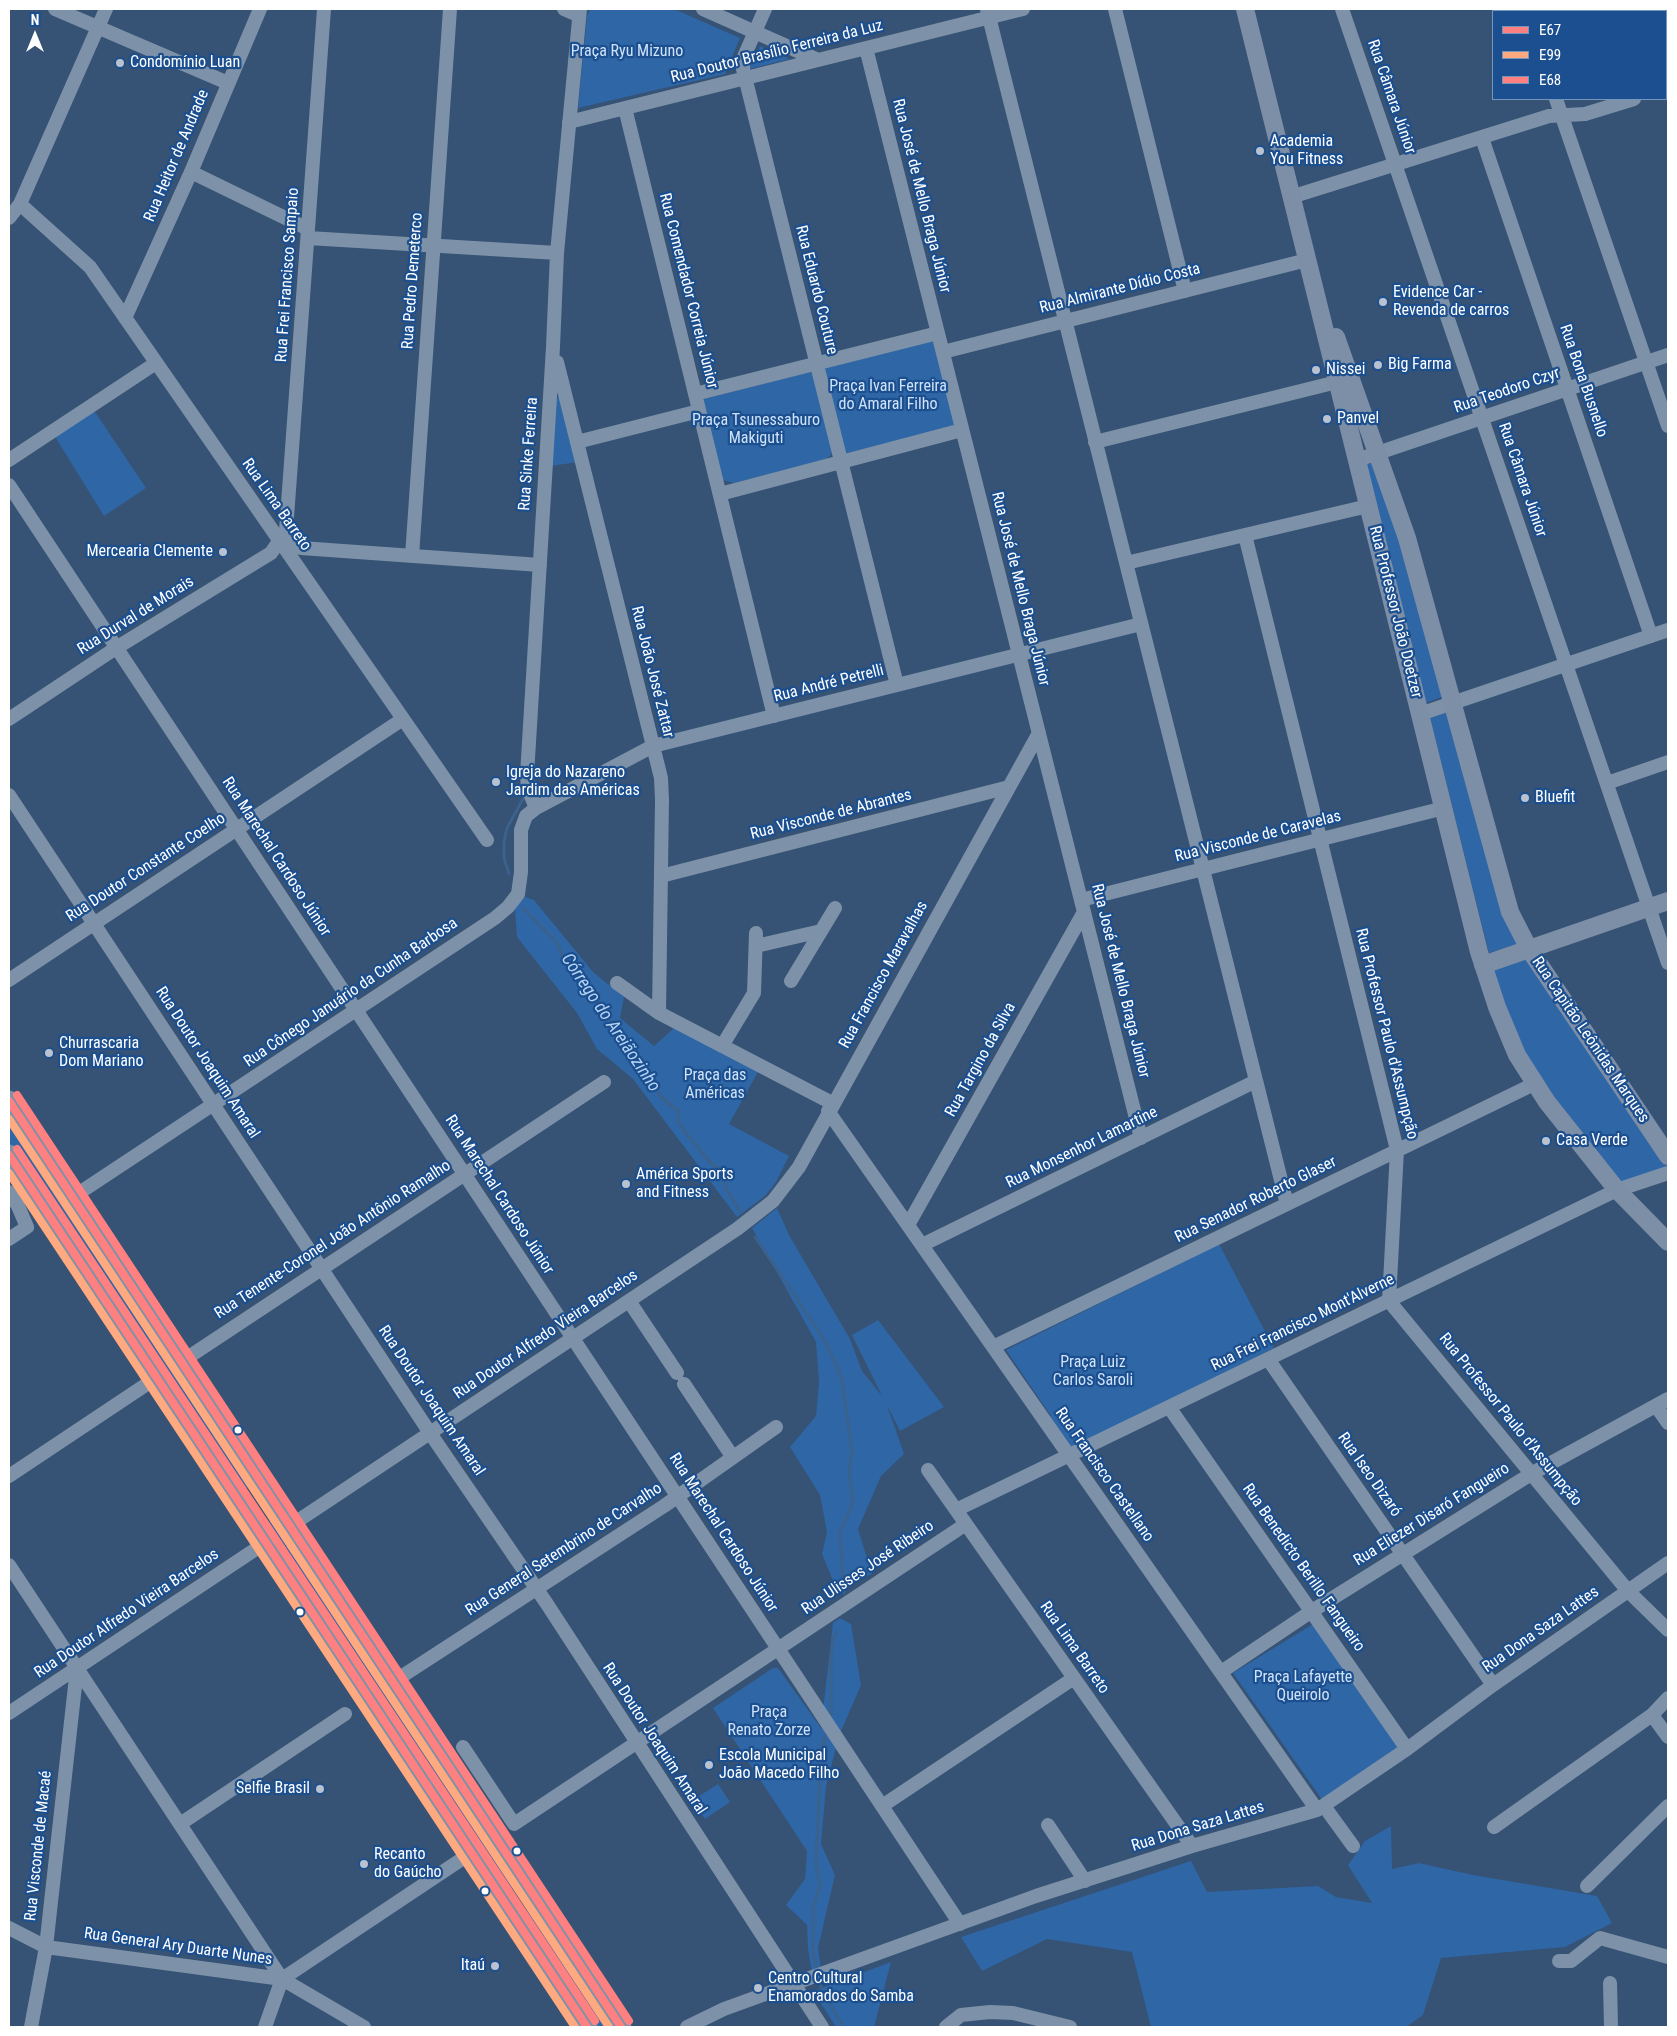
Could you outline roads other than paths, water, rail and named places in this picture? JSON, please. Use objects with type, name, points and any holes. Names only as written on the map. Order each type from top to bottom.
[{"type":"highway","points":[[9,1101],[621,2027]]},
{"type":"highway","points":[[9,1155],[587,2027]]},
{"type":"highway","points":[[248,1516],[247,1503],[252,1498],[259,1495],[272,1499]]},
{"type":"highway","points":[[496,1890],[510,1895],[516,1892],[525,1882]]},
{"type":"main road","name":"Rua Professor João Doetzer","points":[[1245,9],[1483,965]]},
{"type":"main road","name":"Rua Professor João Doetzer","points":[[1307,260],[1379,453],[1407,538],[1506,902],[1529,949]]},
{"type":"main road","points":[[1668,901],[1483,965],[1504,1025],[1517,1055],[1534,1084],[1617,1190],[1668,1242]]},
{"type":"main road","name":"Rua Capitão Leônidas Marques","points":[[1529,949],[1668,1156]]},
{"type":"street","points":[[54,9],[228,84]]},
{"type":"street","points":[[9,218],[20,204],[106,9]]},
{"type":"street","name":"Rua Heitor de Andrade","points":[[125,318],[191,172],[260,9]]},
{"type":"street","name":"Rua Frei Francisco Sampaio","points":[[279,540],[288,525],[324,9]]},
{"type":"street","name":"Rua Pedro Demeterco","points":[[412,556],[450,9]]},
{"type":"street","points":[[564,9],[579,12]]},
{"type":"street","points":[[703,9],[818,60]]},
{"type":"street","name":"Rua Eduardo Couture","points":[[765,9],[743,59],[745,78],[897,685]]},
{"type":"street","name":"Rua Doutor Brasílio Ferreira da Luz","points":[[569,122],[866,48],[988,13],[1023,9]]},
{"type":"street","points":[[1114,9],[1185,291]]},
{"type":"street","name":"Rua Câmara Júnior","points":[[1342,9],[1668,963]]},
{"type":"street","name":"Rua Sinke Ferreira","points":[[536,808],[528,789],[527,775],[557,253],[579,12]]},
{"type":"street","points":[[988,13],[1287,1204]]},
{"type":"street","name":"Rua José de Mello Braga Júnior","points":[[866,48],[1141,1138]]},
{"type":"street","points":[[1556,100],[1668,426]]},
{"type":"street","points":[[1291,198],[1549,116],[1562,117],[1585,114],[1631,100]]},
{"type":"street","name":"Rua Comendador Correia Júnior","points":[[625,108],[774,716]]},
{"type":"street","name":"Rua Bona Busnello","points":[[1482,138],[1651,636]]},
{"type":"street","points":[[191,172],[308,233],[433,246],[557,253]]},
{"type":"street","name":"Rua Lima Barreto","points":[[20,204],[90,267],[487,840]]},
{"type":"street","name":"Rua Almirante Dídio Costa","points":[[943,352],[1307,260]]},
{"type":"street","points":[[695,394],[938,333]]},
{"type":"street","name":"Rua João José Zattar","points":[[553,347],[662,793],[659,1013]]},
{"type":"street","name":"Rua Teodoro Czyr","points":[[1357,460],[1668,355]]},
{"type":"street","points":[[9,460],[156,363]]},
{"type":"street","points":[[1096,442],[1337,382]]},
{"type":"street","points":[[577,442],[699,411]]},
{"type":"street","points":[[720,494],[962,430]]},
{"type":"street","name":"Rua Marechal Cardoso Júnior","points":[[9,485],[960,1924]]},
{"type":"street","points":[[1126,563],[1368,506]]},
{"type":"street","name":"Rua Professor Paulo d'Assumpção","points":[[1245,535],[1397,1150],[1389,1301],[1628,1591],[1668,1630]]},
{"type":"street","points":[[279,540],[301,548],[540,565]]},
{"type":"street","name":"Rua Durval de Morais","points":[[9,719],[116,648],[271,553],[279,540]]},
{"type":"street","name":"Rua André Petrelli","points":[[536,808],[652,746],[1141,624]]},
{"type":"street","points":[[1420,714],[1668,630]]},
{"type":"street","name":"Rua Doutor Constante Coelho","points":[[9,980],[403,719]]},
{"type":"street","name":"Rua Francisco Maravalhas","points":[[747,1223],[773,1201],[791,1179],[1039,733]]},
{"type":"street","points":[[1607,783],[1668,762]]},
{"type":"street","name":"Rua Visconde de Abrantes","points":[[661,876],[1009,787]]},
{"type":"street","name":"Rua Doutor Joaquim Amaral","points":[[9,795],[430,1433],[536,1589],[822,2027]]},
{"type":"street","name":"Rua Cônego Januário da Cunha Barbosa","points":[[73,1197],[495,918],[508,907],[518,894],[521,880],[521,830],[526,816],[536,808]]},
{"type":"street","name":"Rua Visconde de Caravelas","points":[[1082,906],[1203,869],[1444,808]]},
{"type":"street","name":"Rua Targino da Silva","points":[[908,1225],[1082,906]]},
{"type":"street","points":[[791,980],[835,908]]},
{"type":"street","points":[[722,1046],[753,996],[756,939],[820,931]]},
{"type":"street","name":"Rua Francisco Castellano","points":[[617,983],[659,1013],[830,1107],[908,1225],[1221,1672],[1321,1808],[1354,1846]]},
{"type":"street","name":"Rua Monsenhor Lamartine","points":[[922,1245],[1256,1081]]},
{"type":"street","name":"Rua Tenente-Coronel João Antônio Ramalho","points":[[181,1362],[604,1082]]},
{"type":"street","name":"Rua Senador Roberto Glaser","points":[[993,1347],[1534,1084]]},
{"type":"street","name":"Rua Frei Francisco Mont'Alverne","points":[[956,1510],[1617,1190],[1668,1173]]},
{"type":"street","points":[[9,1192],[18,1206],[27,1227],[9,1239]]},
{"type":"street","name":"Rua Doutor Alfredo Vieira Barcelos","points":[[290,1526],[747,1223]]},
{"type":"street","points":[[629,1301],[732,1456]]},
{"type":"street","name":"Rua Iseo Dizaró","points":[[1268,1359],[1493,1685]]},
{"type":"street","points":[[9,1476],[156,1378]]},
{"type":"street","name":"Rua Eliezer Disaró Fangueiro","points":[[1221,1672],[1312,1611],[1531,1474],[1668,1398]]},
{"type":"street","points":[[1656,1406],[1668,1423]]},
{"type":"street","name":"Rua Benedicto Berillo Fangueiro","points":[[1169,1407],[1406,1749]]},
{"type":"street","name":"Rua General Setembrino de Carvalho","points":[[393,1682],[678,1496],[732,1456],[776,1427]]},
{"type":"street","name":"Rua Lima Barreto","points":[[928,1470],[1192,1846]]},
{"type":"street","name":"Rua Ulisses José Ribeiro","points":[[463,1747],[514,1824],[966,1524]]},
{"type":"street","name":"Rua Doutor Alfredo Vieira Barcelos","points":[[9,1713],[265,1543]]},
{"type":"street","name":"Rua Dona Saza Lattes","points":[[687,2027],[724,2010],[820,1974],[1084,1881],[1192,1846],[1321,1808],[1668,1563]]},
{"type":"street","points":[[9,1565],[282,1979]]},
{"type":"street","name":"Rua Visconde de Macaé","points":[[31,2027],[46,1947],[77,1668]]},
{"type":"street","points":[[882,1806],[1074,1678]]},
{"type":"street","points":[[1494,1827],[1652,1715],[1668,1698]]},
{"type":"street","points":[[180,1824],[345,1714]]},
{"type":"street","points":[[1652,1715],[1668,1738]]},
{"type":"street","points":[[1587,1886],[1668,1806]]},
{"type":"street","points":[[1048,1825],[1084,1881]]},
{"type":"street","points":[[265,2027],[282,1979],[471,1853]]},
{"type":"street","name":"Rua General Ary Duarte Nunes","points":[[9,1928],[46,1947],[282,1979],[364,2027]]},
{"type":"street","points":[[1558,1961],[1571,1961],[1600,1938],[1668,1957]]},
{"type":"street","points":[[1610,1983],[1611,2027]]},
{"type":"street","points":[[946,2027],[961,2015],[976,2012],[1006,2012],[1030,2022],[1070,2027]]},
{"type":"waterway","name":"Córrego do Areiãozinho","points":[[509,874],[504,858],[504,842],[507,828],[524,797]]},
{"type":"waterway","name":"Córrego do Areiãozinho","points":[[523,908],[557,943],[565,963],[586,983],[661,1097],[678,1111],[678,1123],[708,1160],[722,1172],[726,1188],[741,1213]]},
{"type":"waterway","name":"Córrego do Areiãozinho","points":[[755,1237],[826,1342],[842,1379],[852,1450],[849,1474],[853,1502],[840,1532],[844,1593]]},
{"type":"waterway","name":"Córrego do Areiãozinho","points":[[831,1714],[831,1654],[833,1639],[837,1631]]},
{"type":"waterway","name":"Córrego do Areiãozinho","points":[[817,1970],[813,1952],[813,1908],[820,1886],[816,1863],[821,1749],[827,1732]]},
{"type":"waterway","name":"Córrego do Areiãozinho","points":[[819,1979],[822,1991],[844,2027]]},
{"type":"place","name":"Condomínio Luan","points":[[120,63]]},
{"type":"place","name":"Academia You Fitness","points":[[1260,151]]},
{"type":"place","name":"Evidence Car - Revenda de carros","points":[[1383,302]]},
{"type":"place","name":"Big Farma","points":[[1378,365]]},
{"type":"place","name":"Nissei","points":[[1316,370]]},
{"type":"place","name":"Panvel","points":[[1327,419]]},
{"type":"place","name":"Mercearia Clemente","points":[[223,552]]},
{"type":"place","name":"Igreja do Nazareno Jardim das Américas","points":[[496,782]]},
{"type":"place","name":"Bluefit","points":[[1525,798]]},
{"type":"place","name":"Churrascaria Dom Mariano","points":[[49,1053]]},
{"type":"place","name":"Casa Verde","points":[[1546,1141]]},
{"type":"place","name":"América Sports and Fitness","points":[[626,1184]]},
{"type":"place","name":"Escola Municipal João Macedo Filho","points":[[709,1765]]},
{"type":"place","name":"Selfie Brasil","points":[[320,1789]]},
{"type":"place","name":"Recanto do Gaúcho","points":[[364,1864]]},
{"type":"place","name":"Itaú","points":[[495,1966]]},
{"type":"place","name":"Centro Cultural Enamorados do Samba","points":[[758,1988]]},
{"type":"park label","name":"Praça Ryu Mizuno","points":[[627,52]]},
{"type":"park label","name":"Praça Ivan Ferreira do Amaral Filho","points":[[888,396]]},
{"type":"park label","name":"Praça Tsunessaburo Makiguti","points":[[756,430]]},
{"type":"park label","name":"Praça das Américas","points":[[715,1085]]},
{"type":"park label","name":"Praça Luiz Carlos Saroli","points":[[1093,1372]]},
{"type":"park label","name":"Praça Lafayette Queirolo","points":[[1303,1687]]},
{"type":"park label","name":"Praça Renato Zorze","points":[[769,1722]]}]
